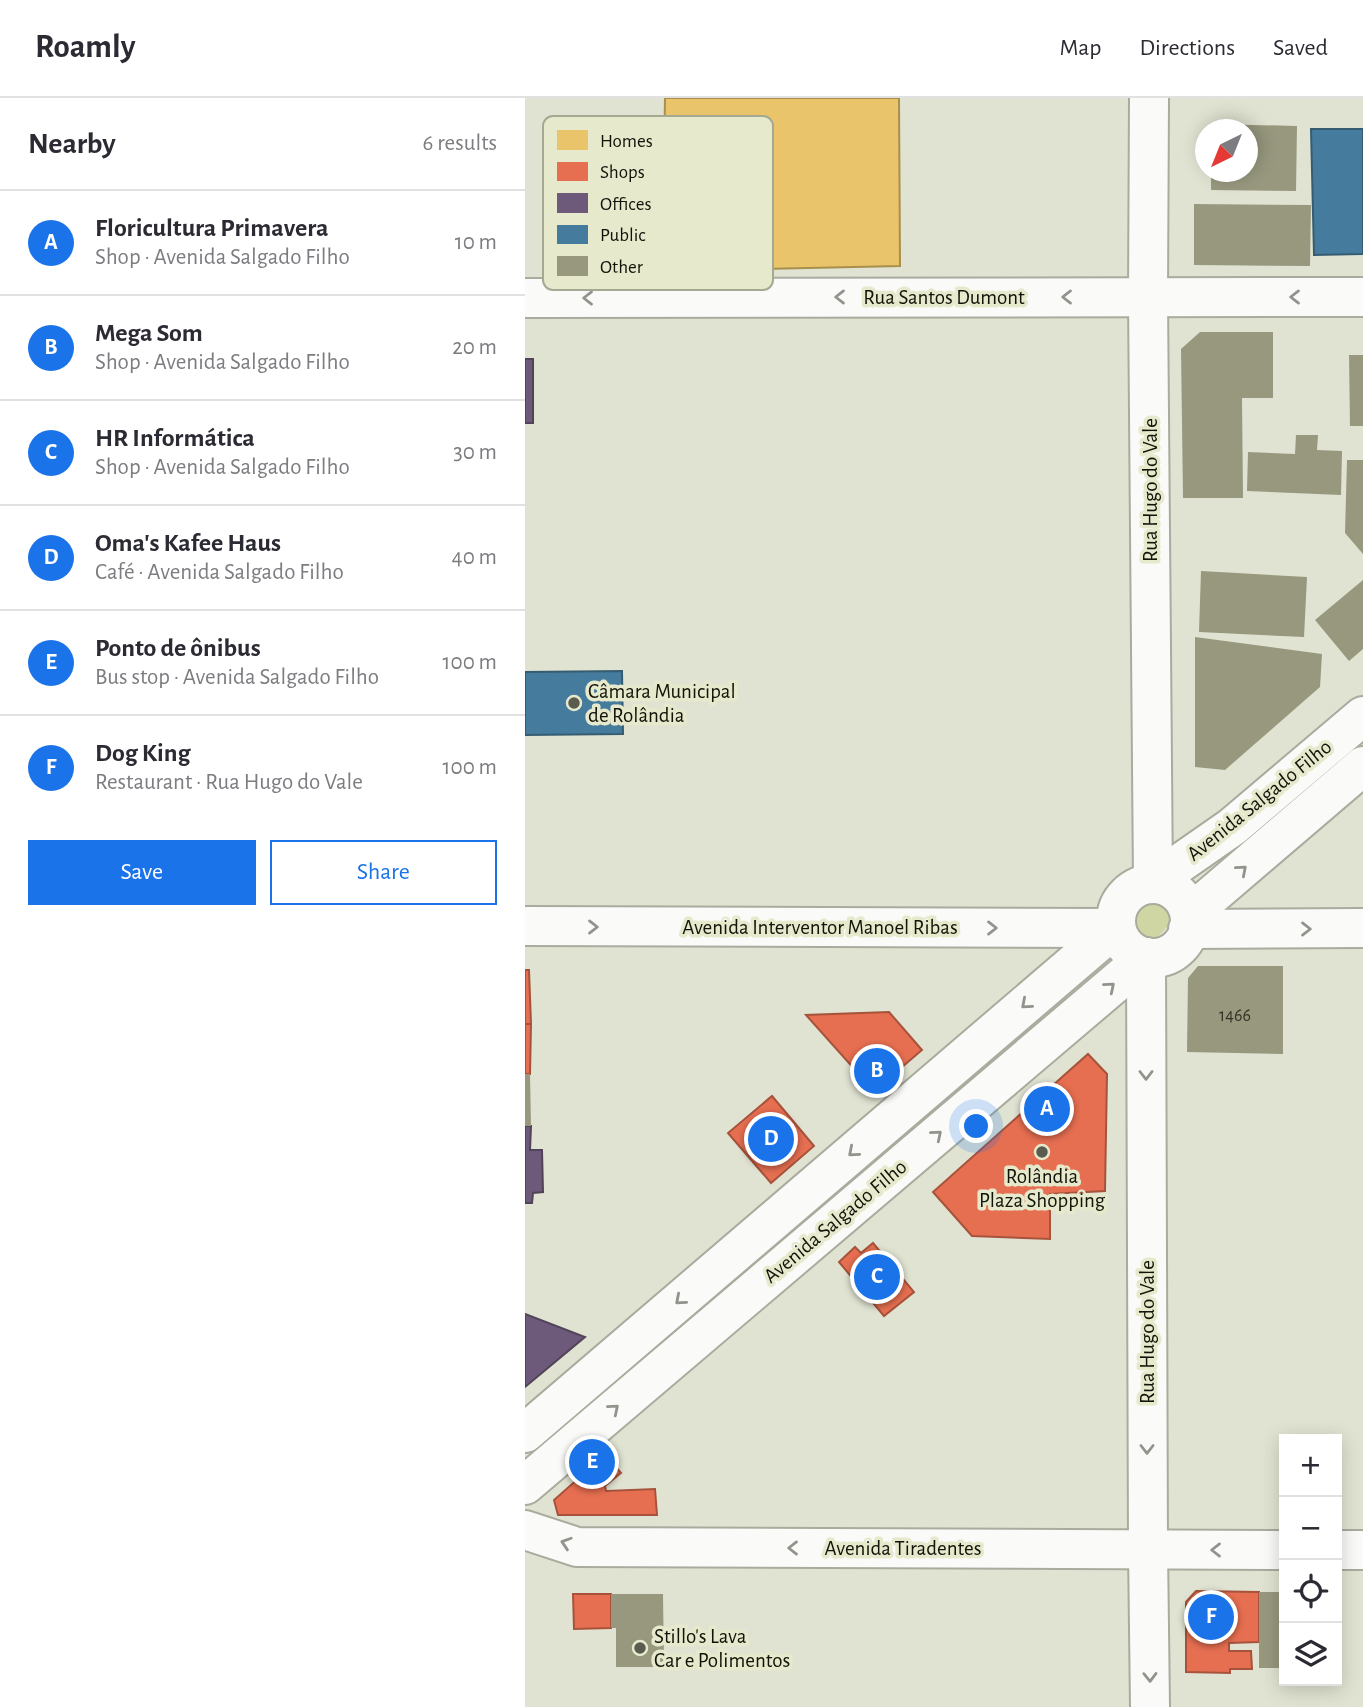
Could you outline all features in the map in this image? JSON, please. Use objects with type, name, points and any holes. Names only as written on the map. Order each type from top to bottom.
[{"type":"street","name":"Rua Hugo do Vale","points":[[1149,98],[1153,883]]},
{"type":"street","name":"Rua Santos Dumont","points":[[525,298],[1363,297]]},
{"type":"street","name":"Avenida Salgado Filho","points":[[1153,883],[1232,827],[1363,716]]},
{"type":"street","name":"Avenida Salgado Filho","points":[[1189,922],[1363,766]]},
{"type":"street","points":[[1153,883],[1172,888],[1187,903],[1189,922],[1186,939],[1172,953],[1154,958],[1136,954],[1122,942],[1115,928],[1119,903],[1133,888],[1153,883]]},
{"type":"street","points":[[1189,922],[1363,928]]},
{"type":"street","name":"Avenida Interventor Manoel Ribas","points":[[525,926],[1115,928]]},
{"type":"street","name":"Avenida Salgado Filho","points":[[525,1433],[1115,928]]},
{"type":"street","name":"Rua Hugo do Vale","points":[[1146,957],[1150,1707]]},
{"type":"street","name":"Avenida Salgado Filho","points":[[525,1485],[1146,957]]},
{"type":"street","name":"Avenida Tiradentes","points":[[525,1530],[577,1547],[1279,1550]]},
{"type":"street","points":[[1342,1550],[1363,1550]]},
{"type":"green space","points":[[1168,892],[1179,902],[1178,915],[1153,942],[1137,945],[1127,936],[1128,921],[1155,893]]},
{"type":"building: Homes","points":[[665,98],[899,98],[900,266],[773,269],[773,116],[665,116]]},
{"type":"building: Shops","points":[[525,970],[529,970],[531,1024],[525,1024]]},
{"type":"building: Shops","points":[[889,1012],[922,1050],[874,1091],[806,1015]]},
{"type":"building: Shops","points":[[525,1024],[531,1024],[530,1074],[525,1074]]},
{"type":"building: Shops","name":"Rolândia Plaza Shopping","points":[[1088,1054],[1107,1074],[1105,1191],[1050,1194],[1050,1239],[972,1236],[933,1192]]},
{"type":"building: Shops","points":[[772,1096],[814,1146],[771,1183],[728,1133]]},
{"type":"building: Shops","points":[[873,1243],[914,1292],[884,1316],[839,1262],[855,1247],[861,1253]]},
{"type":"building: Shops","points":[[605,1455],[621,1473],[605,1486],[606,1491],[655,1489],[657,1515],[558,1515],[554,1500]]},
{"type":"building: Shops","points":[[1196,1591],[1259,1592],[1259,1642],[1229,1643],[1229,1651],[1251,1651],[1252,1669],[1230,1669],[1230,1673],[1186,1672],[1186,1602]]},
{"type":"building: Shops","points":[[573,1594],[611,1594],[611,1628],[574,1629]]},
{"type":"building: Offices","points":[[525,359],[533,359],[533,423],[525,423]]},
{"type":"building: Offices","points":[[525,1126],[531,1126],[530,1150],[542,1150],[543,1192],[533,1193],[532,1203],[525,1203]]},
{"type":"building: Offices","points":[[525,1314],[585,1337],[525,1387]]},
{"type":"building: Public","points":[[1311,129],[1363,129],[1363,254],[1314,255]]},
{"type":"building: Public","name":"Câmara Municipal de Rolândia","points":[[622,671],[623,734],[525,735],[525,672]]},
{"type":"building: Other","points":[[1258,125],[1297,126],[1296,191],[1211,190],[1211,182],[1258,182]]},
{"type":"building: Other","points":[[1194,204],[1311,205],[1310,266],[1194,265]]},
{"type":"building: Other","points":[[1200,332],[1273,332],[1273,398],[1242,398],[1243,498],[1183,498],[1181,349]]},
{"type":"building: Other","points":[[1349,355],[1363,355],[1363,426],[1350,426]]},
{"type":"building: Other","points":[[1296,435],[1318,435],[1317,450],[1342,451],[1341,495],[1247,491],[1248,452],[1295,454]]},
{"type":"building: Other","points":[[1347,460],[1363,460],[1363,554],[1345,533]]},
{"type":"building: Other","points":[[1201,571],[1307,577],[1304,637],[1199,632]]},
{"type":"building: Other","points":[[1363,580],[1363,649],[1349,661],[1315,620]]},
{"type":"building: Other","points":[[1195,637],[1322,654],[1320,687],[1225,770],[1195,767]]},
{"type":"building: Other","points":[[1198,966],[1283,966],[1283,1054],[1187,1052],[1188,978]]},
{"type":"building: Other","points":[[525,1074],[530,1074],[531,1126],[525,1126]]},
{"type":"building: Other","points":[[1259,1592],[1279,1592],[1279,1668],[1259,1668]]},
{"type":"building: Other","name":"Stillo's Lava Car e Polimentos","points":[[611,1594],[663,1594],[664,1667],[616,1667],[616,1628],[611,1628]]},
{"type":"place","name":"Câmara Municipal de Rolândia","points":[[574,703]]},
{"type":"place","name":"Mega Som","points":[[877,1071]]},
{"type":"place","name":"Floricultura Primavera","points":[[1047,1109]]},
{"type":"place","name":"Oma's Kafee Haus","points":[[771,1139]]},
{"type":"place","name":"Rolândia Plaza Shopping","points":[[1042,1152]]},
{"type":"place","name":"HR Informática","points":[[877,1277]]},
{"type":"place","name":"Ponto de ônibus","points":[[592,1462]]},
{"type":"place","name":"Dog King","points":[[1211,1617]]},
{"type":"place","name":"Stillo's Lava Car e Polimentos","points":[[640,1648]]}]
